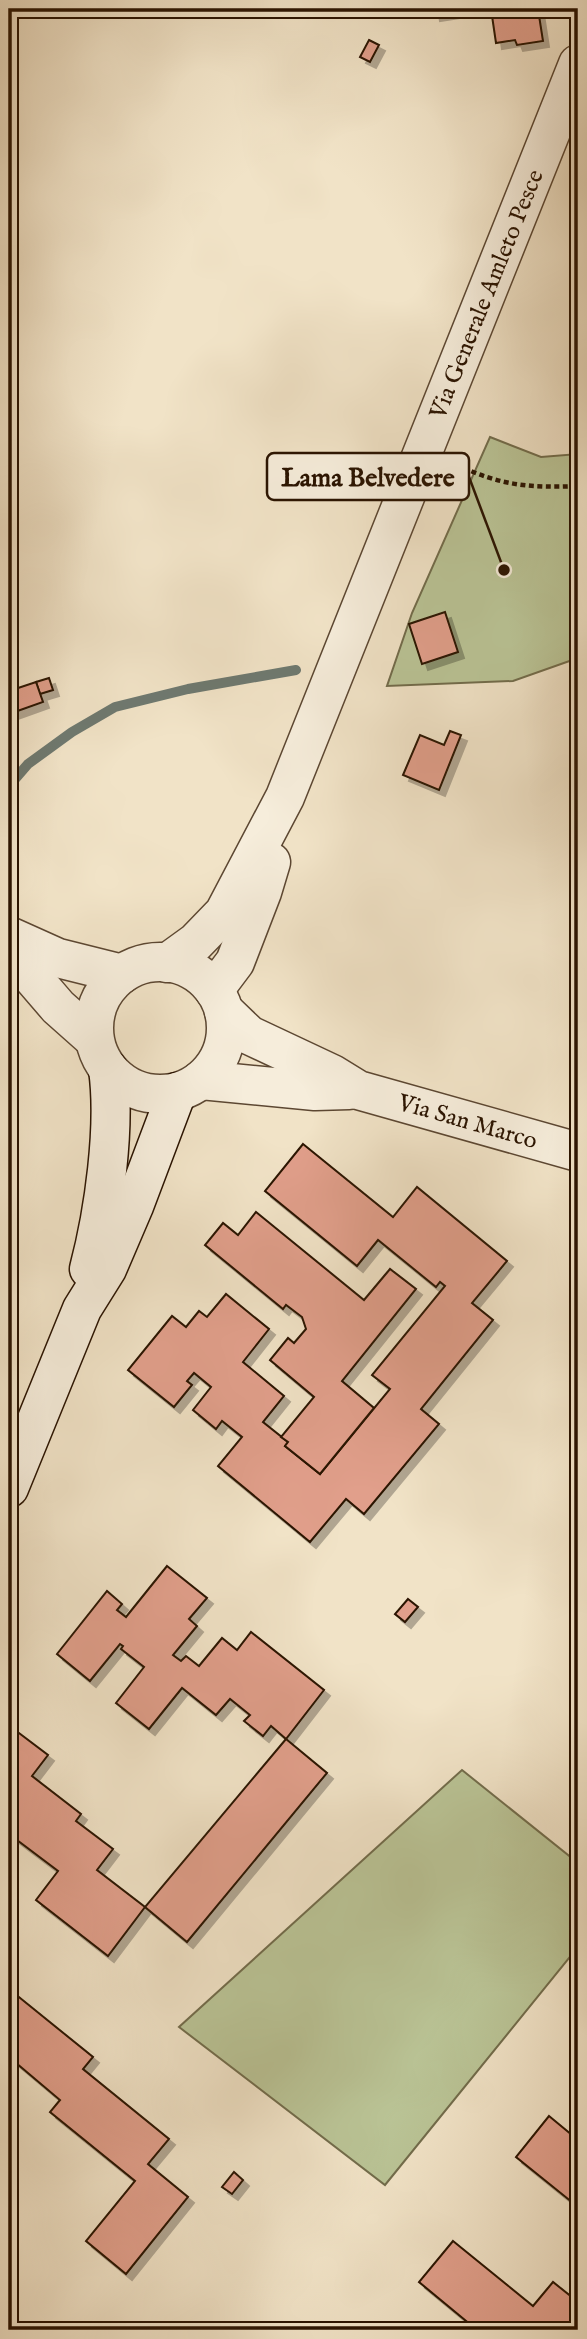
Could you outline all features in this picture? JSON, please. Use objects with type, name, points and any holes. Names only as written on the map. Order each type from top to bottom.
[{"type":"street","name":"Via Generale Amleto Pesce","points":[[285,797],[578,64]]},
{"type":"street","points":[[167,963],[196,942],[224,913],[285,797]]},
{"type":"street","points":[[9,1488],[82,1308],[107,1269],[189,1086],[219,1056],[226,1026],[219,1001],[259,901],[285,797]]},
{"type":"street","points":[[9,936],[58,958],[122,974]]},
{"type":"street","points":[[9,950],[101,1054],[122,1082],[139,1091],[158,1094],[189,1086],[358,1090]]},
{"type":"street","points":[[82,1308],[101,1211],[112,1099],[95,1014],[104,991],[122,974],[151,963],[167,963],[193,971],[249,1035],[332,1074],[358,1090]]},
{"type":"street","name":"Via San Marco","points":[[358,1090],[578,1152]]},
{"type":"path","points":[[424,448],[482,478],[535,488],[578,486]]},
{"type":"green space","points":[[490,437],[541,457],[578,454],[578,658],[513,681],[387,686],[412,613]]},
{"type":"green space","points":[[462,1770],[578,1863],[578,1947],[385,2185],[179,2027]]},
{"type":"building","points":[[433,9],[473,9],[434,15]]},
{"type":"building","points":[[491,9],[538,9],[543,41],[517,45],[515,40],[496,43]]},
{"type":"building","points":[[369,40],[379,45],[370,62],[360,57]]},
{"type":"building","points":[[445,612],[458,652],[422,664],[409,624]]},
{"type":"building","points":[[49,678],[53,690],[40,694],[36,682]]},
{"type":"building","points":[[36,682],[43,702],[9,714],[9,691]]},
{"type":"building","points":[[450,731],[461,735],[439,790],[403,775],[420,735],[444,745]]},
{"type":"building","points":[[303,1144],[393,1217],[417,1187],[507,1261],[472,1303],[493,1320],[421,1409],[439,1424],[364,1514],[346,1499],[310,1542],[218,1466],[242,1437],[222,1421],[216,1429],[193,1410],[211,1387],[194,1373],[187,1381],[192,1385],[174,1407],[128,1370],[172,1316],[186,1327],[199,1311],[207,1317],[226,1294],[269,1329],[243,1362],[284,1396],[263,1422],[288,1442],[285,1446],[320,1474],[390,1389],[372,1375],[445,1286],[440,1282],[436,1287],[378,1240],[357,1266],[265,1191]]},
{"type":"building","points":[[256,1212],[364,1300],[390,1269],[416,1289],[342,1381],[374,1408],[320,1474],[285,1446],[288,1442],[281,1437],[314,1397],[270,1360],[288,1338],[294,1343],[306,1329],[302,1317],[286,1305],[283,1309],[205,1245],[223,1223],[238,1235]]},
{"type":"building","points":[[167,1566],[207,1598],[189,1619],[197,1626],[173,1655],[181,1661],[186,1656],[199,1666],[222,1638],[237,1650],[251,1632],[324,1690],[286,1739],[271,1726],[263,1736],[244,1721],[250,1715],[230,1699],[216,1715],[182,1688],[149,1729],[116,1703],[144,1667],[121,1649],[123,1646],[120,1644],[90,1681],[57,1654],[107,1591],[122,1604],[117,1610],[126,1617]]},
{"type":"building","points":[[408,1599],[418,1607],[405,1622],[395,1614]]},
{"type":"building","points":[[11,1727],[48,1755],[32,1776],[81,1814],[76,1821],[113,1849],[97,1870],[145,1907],[108,1956],[36,1900],[58,1871],[9,1834],[9,1818],[15,1810],[9,1805]]},
{"type":"building","points":[[286,1739],[327,1773],[187,1942],[145,1907]]},
{"type":"building","points":[[9,1989],[93,2057],[83,2069],[169,2139],[148,2164],[188,2197],[126,2274],[86,2241],[135,2181],[50,2112],[60,2100],[9,2057]]},
{"type":"building","points":[[549,2116],[578,2140],[578,2207],[516,2157]]},
{"type":"building","points":[[234,2172],[243,2180],[232,2194],[222,2187]]},
{"type":"building","points":[[453,2241],[533,2306],[553,2282],[578,2302],[578,2330],[527,2330],[520,2324],[515,2330],[477,2330],[419,2282]]},
{"type":"waterway","points":[[9,786],[28,764],[72,732],[115,707],[188,689],[296,670]]},
{"type":"place","name":"Lama Belvedere","points":[[504,570]]}]
